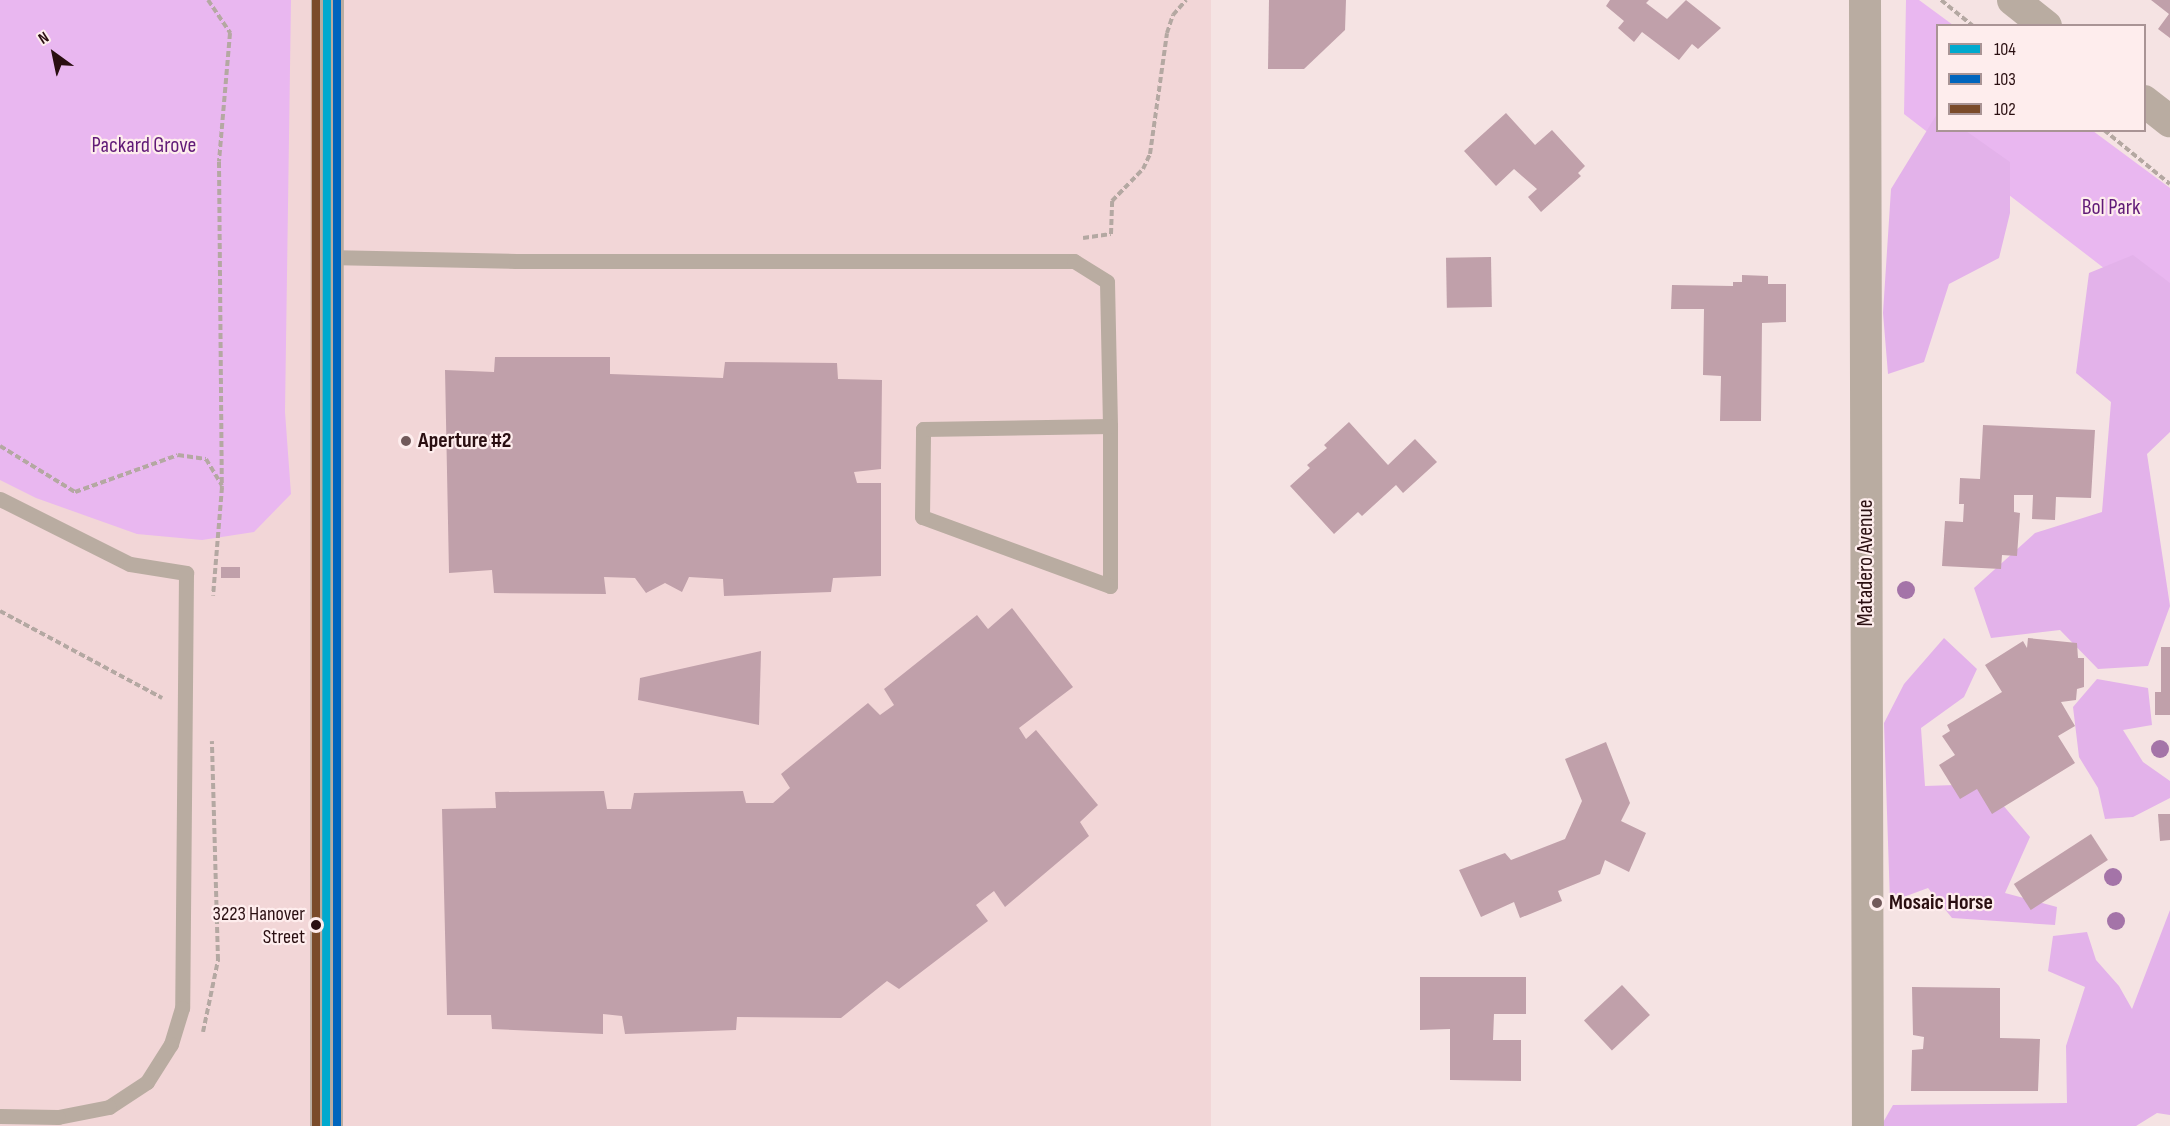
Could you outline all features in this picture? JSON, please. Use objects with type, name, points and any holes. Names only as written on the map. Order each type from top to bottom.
[{"type":"street","points":[[326,1126],[327,0]]},
{"type":"street","name":"Matadero Avenue","points":[[1865,0],[1868,1126]]},
{"type":"street","points":[[2013,0],[2043,24]]},
{"type":"street","points":[[2146,102],[2170,121]]},
{"type":"lane","points":[[327,257],[516,261],[1074,261],[1107,282],[1110,426],[1110,586],[922,517],[923,429],[1110,426]]},
{"type":"lane","points":[[0,499],[130,564],[186,573],[182,1008],[171,1044],[147,1082],[109,1107],[58,1117],[0,1116]]},
{"type":"path","points":[[208,0],[230,33],[219,162],[222,487],[213,592]]},
{"type":"path","points":[[1076,239],[1111,234],[1112,201],[1143,169],[1150,154],[1167,33],[1173,15],[1186,0]]},
{"type":"path","points":[[1941,0],[1971,24]]},
{"type":"path","points":[[2106,132],[2170,184]]},
{"type":"path","points":[[0,446],[75,492],[178,455],[206,459],[222,487]]},
{"type":"path","points":[[0,611],[184,710]]},
{"type":"shaded area","points":[[0,0],[1211,0],[1211,1126],[0,1126]]},
{"type":"shaded area","points":[[1936,116],[1936,132],[1967,132],[2010,162],[2010,213],[1999,258],[1949,284],[1924,362],[1888,374],[1883,313],[1891,189]]},
{"type":"shaded area","points":[[2133,255],[2170,283],[2170,432],[2147,454],[2170,606],[2148,666],[2098,669],[2060,630],[1991,638],[1974,588],[2035,533],[2102,512],[2111,402],[2076,373],[2089,273]]},
{"type":"shaded area","points":[[1944,638],[1977,669],[1964,697],[1921,728],[1925,786],[1985,784],[2030,837],[2005,893],[2057,907],[2055,925],[1952,918],[1928,888],[1890,902],[1884,723],[1904,684]]},
{"type":"shaded area","points":[[2097,679],[2148,688],[2152,725],[2123,730],[2143,762],[2170,781],[2170,798],[2133,817],[2105,819],[2098,788],[2079,757],[2073,707]]},
{"type":"shaded area","points":[[2170,910],[2170,1115],[2157,1113],[2136,1126],[1881,1126],[1893,1105],[2067,1103],[2066,1046],[2085,987],[2048,971],[2053,936],[2087,932],[2096,960],[2119,986],[2132,1009]]},
{"type":"green space","name":"Packard Grove","points":[[0,0],[291,0],[285,412],[291,494],[254,532],[202,540],[137,534],[36,498],[0,480]]},
{"type":"green space","name":"Bol Park","points":[[1906,0],[1919,0],[1952,24],[1936,24],[1936,132],[2094,132],[2170,188],[2170,319],[1904,114]]},
{"type":"building","points":[[1269,0],[1346,0],[1345,30],[1304,69],[1268,69]]},
{"type":"building","points":[[1610,0],[1649,0],[1646,3],[1667,19],[1686,0],[1721,28],[1698,49],[1692,44],[1679,60],[1642,32],[1634,42],[1618,28],[1624,21],[1606,6]]},
{"type":"building","points":[[2151,0],[2170,0],[2170,38],[2158,29],[2169,14]]},
{"type":"building","points":[[1506,113],[1535,145],[1552,130],[1585,166],[1578,173],[1581,176],[1541,212],[1528,197],[1537,189],[1514,169],[1496,186],[1464,151]]},
{"type":"building","points":[[1491,257],[1492,307],[1447,308],[1446,258]]},
{"type":"building","points":[[1742,275],[1768,276],[1768,284],[1786,284],[1786,322],[1762,323],[1761,421],[1720,421],[1721,376],[1703,375],[1704,309],[1671,309],[1672,285],[1733,286],[1733,282],[1742,282]]},
{"type":"building","points":[[495,357],[610,357],[610,374],[723,378],[725,362],[837,363],[838,379],[882,380],[881,469],[854,472],[857,483],[881,483],[881,576],[833,578],[831,592],[724,596],[723,579],[689,577],[682,592],[665,583],[646,593],[635,578],[604,577],[606,594],[494,593],[492,570],[449,573],[445,370],[494,372]]},
{"type":"building","points":[[1349,422],[1388,465],[1415,439],[1437,462],[1403,493],[1396,485],[1362,516],[1358,512],[1334,534],[1290,486],[1310,468],[1307,465],[1327,448],[1324,445]]},
{"type":"building","points":[[1983,425],[2095,430],[2091,498],[2056,497],[2055,520],[2032,519],[2033,495],[2014,495],[2014,512],[2020,513],[2017,556],[2002,555],[2001,569],[1942,566],[1945,521],[1963,522],[1964,504],[1959,504],[1960,478],[1980,479]]},
{"type":"building","points":[[221,567],[240,567],[240,578],[221,578]]},
{"type":"building","points":[[1012,608],[1073,687],[1019,728],[1026,739],[1036,730],[1098,805],[1080,822],[1089,836],[1005,907],[994,891],[976,905],[988,921],[899,989],[887,981],[841,1018],[737,1017],[736,1030],[625,1034],[622,1016],[603,1014],[603,1034],[492,1029],[491,1015],[447,1015],[442,809],[496,808],[495,792],[604,791],[607,809],[631,809],[634,793],[743,791],[746,803],[773,803],[790,788],[781,774],[868,703],[880,715],[894,705],[884,689],[977,615],[988,629]]},
{"type":"building","points":[[2028,638],[2077,643],[2078,658],[2084,658],[2084,687],[2077,689],[2076,700],[2061,702],[2075,726],[2058,736],[2075,763],[1992,814],[1977,789],[1960,799],[1939,765],[1955,755],[1942,736],[1950,731],[1947,725],[2002,692],[1985,665],[2023,641],[2027,648]]},
{"type":"building","points":[[2161,647],[2170,647],[2170,715],[2155,715],[2155,692],[2161,692]]},
{"type":"building","points":[[761,651],[759,725],[638,700],[640,678]]},
{"type":"building","points":[[1606,742],[1630,803],[1621,821],[1646,833],[1629,872],[1605,860],[1600,874],[1558,891],[1562,901],[1520,918],[1514,902],[1481,917],[1459,870],[1505,853],[1511,860],[1565,839],[1582,801],[1565,759]]},
{"type":"building","points":[[2158,814],[2170,814],[2170,840],[2160,841]]},
{"type":"building","points":[[2091,834],[2108,860],[2031,910],[2014,884]]},
{"type":"building","points":[[1420,977],[1526,977],[1526,1014],[1494,1014],[1493,1040],[1521,1040],[1521,1081],[1450,1080],[1450,1029],[1420,1030]]},
{"type":"building","points":[[1622,985],[1650,1015],[1612,1050],[1584,1020]]},
{"type":"building","points":[[1912,987],[2000,988],[2000,1038],[2040,1039],[2038,1091],[1911,1091],[1912,1050],[1923,1049],[1924,1037],[1913,1035]]},
{"type":"transit line","name":"102","points":[[316,0],[316,1126]]},
{"type":"transit line","name":"104","points":[[326,1126],[327,0]]},
{"type":"transit line","name":"103","points":[[337,0],[337,1126]]},
{"type":"place","name":"Aperture #2","points":[[406,441]]},
{"type":"place","name":"Mosaic Horse","points":[[1877,903]]},
{"type":"place","name":"3223 Hanover Street","points":[[316,925]]}]
